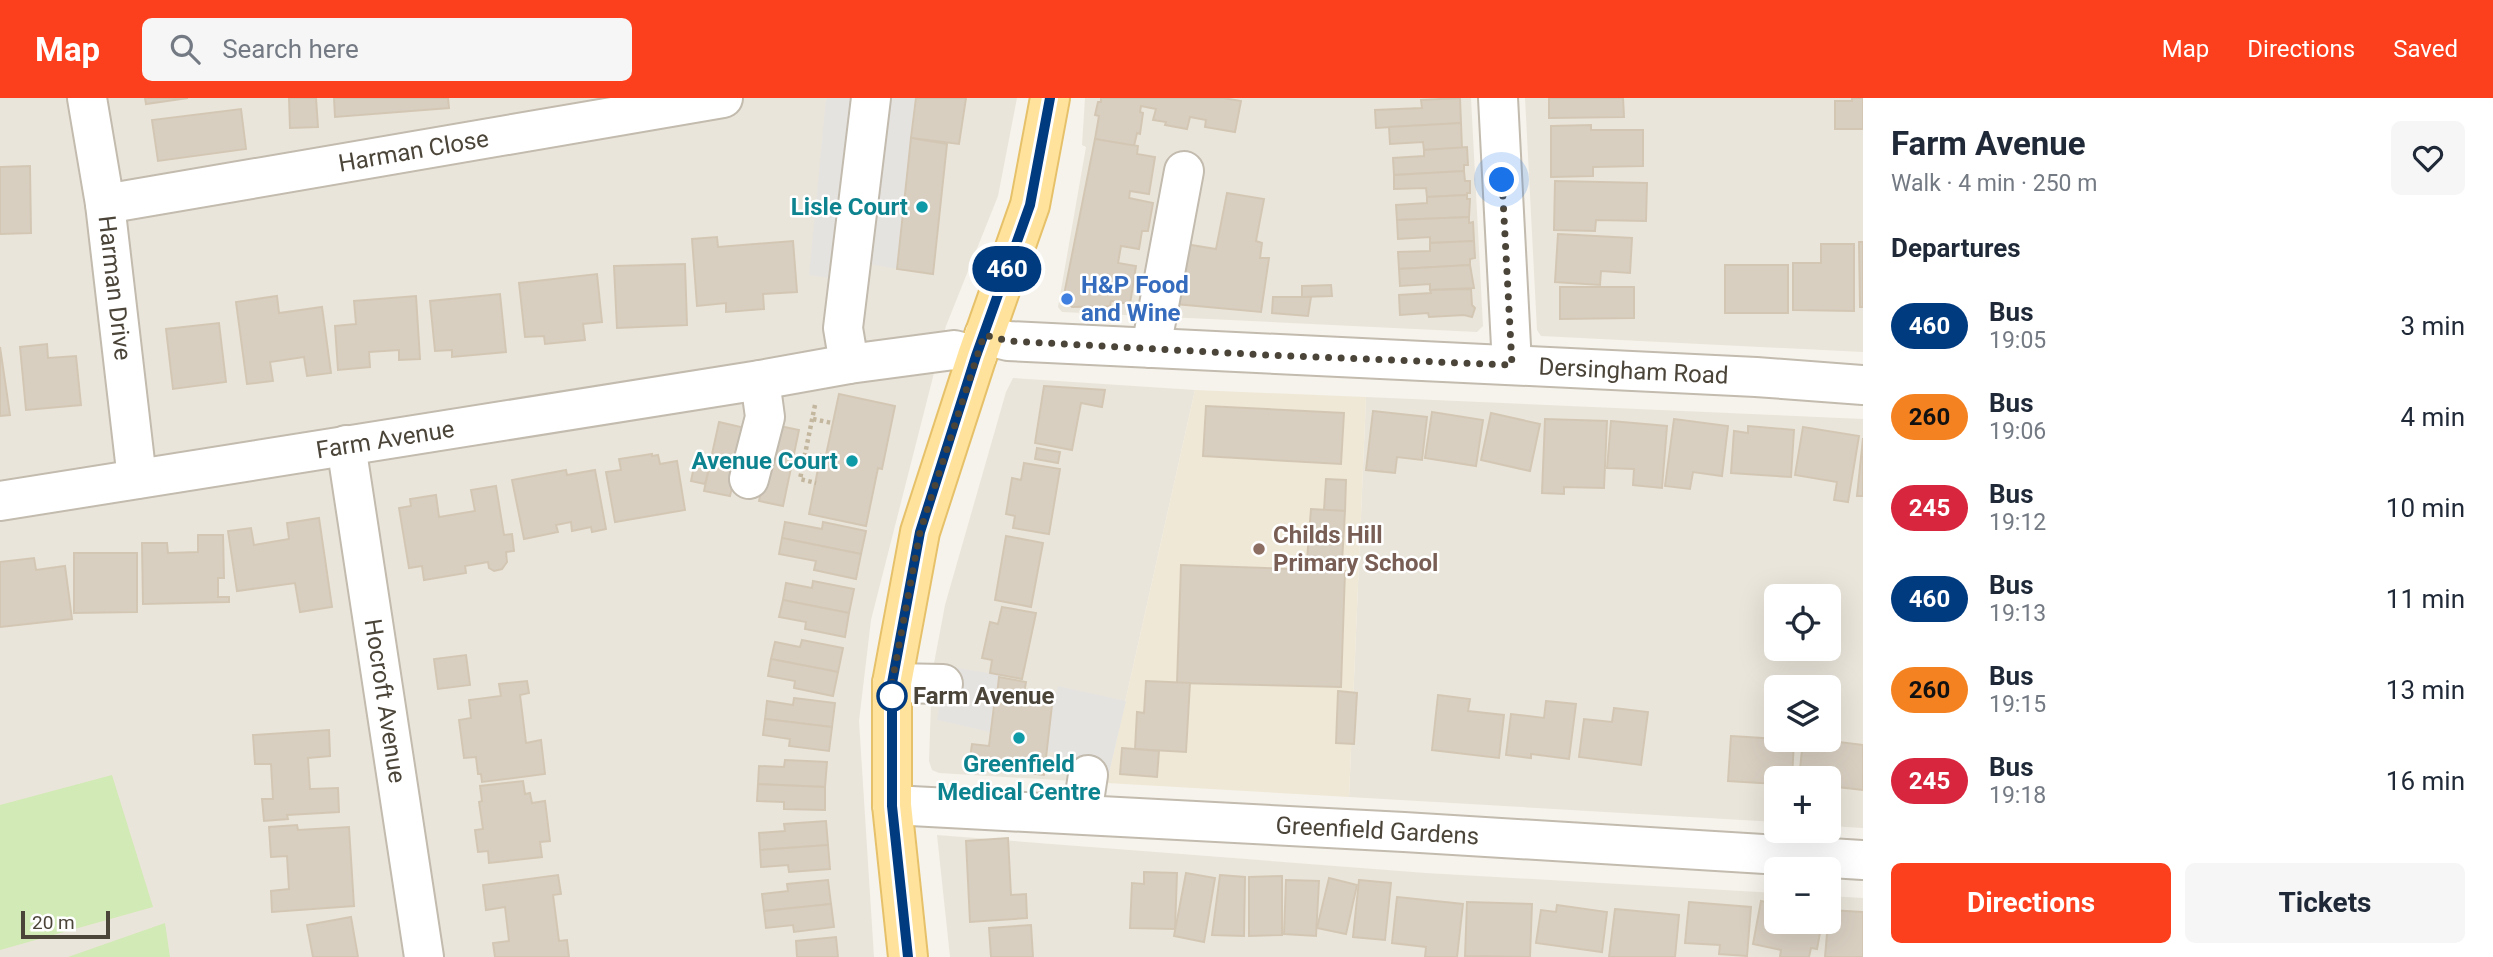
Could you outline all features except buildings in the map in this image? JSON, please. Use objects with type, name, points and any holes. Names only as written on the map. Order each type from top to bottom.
[{"type":"main road","points":[[908,957],[892,806],[892,683],[920,532],[980,346],[1030,205],[1050,98]]},
{"type":"street","name":"Harman Drive","points":[[87,98],[105,204],[137,479]]},
{"type":"street","name":"Harman Close","points":[[105,204],[723,98]]},
{"type":"street","points":[[834,367],[843,328],[871,98]]},
{"type":"street","points":[[1498,98],[1512,365]]},
{"type":"street","points":[[1152,348],[1184,171]]},
{"type":"street","name":"Dersingham Road","points":[[980,346],[1006,341],[1756,377],[1863,385]]},
{"type":"street","name":"Farm Avenue","points":[[0,501],[980,346]]},
{"type":"street","points":[[749,479],[765,416],[760,380]]},
{"type":"street","name":"Hocroft Avenue","points":[[346,445],[425,957]]},
{"type":"street","points":[[892,683],[943,684]]},
{"type":"street","points":[[1082,814],[1088,775]]},
{"type":"street","name":"Greenfield Gardens","points":[[892,806],[1082,814],[1863,860]]},
{"type":"path","points":[[816,483],[800,479],[813,419],[834,367]]},
{"type":"path","points":[[813,419],[832,423]]},
{"type":"shaded area","points":[[0,98],[1017,98],[998,196],[946,326],[871,620],[859,721],[874,957],[0,957]]},
{"type":"shaded area","points":[[826,98],[916,98],[897,269],[851,261],[849,281],[809,275]]},
{"type":"shaded area","points":[[1085,98],[1471,98],[1483,326],[1477,332],[1062,312],[1058,307],[1086,147],[1082,145]]},
{"type":"shaded area","points":[[1525,98],[1863,98],[1863,352],[1541,336],[1537,330]]},
{"type":"shaded area","points":[[1013,378],[1195,390],[1107,783],[939,773],[932,770],[929,761],[932,674],[945,605],[1006,392]]},
{"type":"shaded area","name":"Childs Hill Primary School","points":[[1195,390],[1366,397],[1349,797],[1107,783]]},
{"type":"shaded area","points":[[1366,397],[1863,419],[1863,828],[1841,827],[1841,766],[1764,766],[1764,821],[1349,797]]},
{"type":"shaded area","points":[[945,666],[1001,675],[990,732],[937,720]]},
{"type":"shaded area","points":[[1058,686],[1126,701],[1108,777],[1056,772],[1058,753],[1047,751],[1052,705]]},
{"type":"shaded area","points":[[937,835],[1426,873],[1764,892],[1764,934],[1841,934],[1841,897],[1863,898],[1863,957],[950,957]]},
{"type":"green space","points":[[112,775],[153,907],[0,950],[0,805]]},
{"type":"green space","points":[[165,923],[170,957],[68,957]]},
{"type":"bus line","name":"460","points":[[908,957],[892,806],[892,683],[920,532],[976,356],[1030,205],[1050,98]]},
{"type":"place","name":"Lisle Court","points":[[922,207]]},
{"type":"place","name":"H&P Food and Wine","points":[[1067,299]]},
{"type":"place","name":"Avenue Court","points":[[852,461]]},
{"type":"place","name":"Childs Hill Primary School","points":[[1259,549]]},
{"type":"place","name":"Farm Avenue","points":[[892,696]]},
{"type":"place","name":"Greenfield Medical Centre","points":[[1019,738]]},
{"type":"route","points":[[892,696],[892,708],[892,683],[920,532],[984,335],[1009,341],[1512,365],[1502,180]]}]
